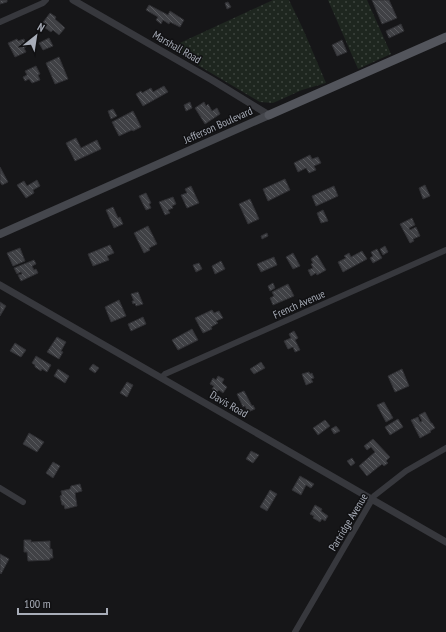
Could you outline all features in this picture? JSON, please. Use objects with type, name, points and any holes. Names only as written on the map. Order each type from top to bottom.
[{"type":"main road","name":"Jefferson Boulevard","points":[[0,234],[446,38]]},
{"type":"street","points":[[0,22],[43,3],[46,0]]},
{"type":"street","name":"Marshall Road","points":[[72,0],[212,80],[267,116]]},
{"type":"street","name":"French Avenue","points":[[161,378],[165,374],[446,250]]},
{"type":"street","name":"Davis Road","points":[[0,285],[446,542]]},
{"type":"street","name":"Partridge Avenue","points":[[294,632],[372,499],[394,480],[446,448]]},
{"type":"street","points":[[0,488],[23,502]]},
{"type":"shaded area","points":[[273,0],[289,0],[326,83],[302,90],[273,103],[260,102],[169,48]]},
{"type":"shaded area","points":[[328,0],[367,0],[391,54],[358,69]]},
{"type":"building","points":[[0,0],[7,0],[7,2],[0,4]]},
{"type":"building","points":[[372,0],[389,0],[397,18],[382,24]]},
{"type":"building","points":[[228,2],[231,7],[227,9],[225,3]]},
{"type":"building","points":[[149,5],[168,15],[170,11],[184,20],[180,27],[170,22],[169,24],[163,20],[161,24],[156,20],[158,17],[146,10]]},
{"type":"building","points":[[50,13],[56,17],[55,19],[65,28],[59,35],[53,30],[51,32],[41,25]]},
{"type":"building","points":[[401,24],[404,31],[389,38],[386,31]]},
{"type":"building","points":[[49,38],[53,46],[43,50],[39,43]]},
{"type":"building","points":[[17,39],[18,41],[24,39],[27,46],[24,48],[26,52],[15,57],[8,43]]},
{"type":"building","points":[[342,40],[347,52],[337,56],[332,45]]},
{"type":"building","points":[[59,57],[68,79],[55,84],[46,63]]},
{"type":"building","points":[[36,66],[40,74],[38,75],[40,80],[32,83],[29,79],[25,81],[23,77],[27,75],[25,71]]},
{"type":"building","points":[[164,86],[168,92],[143,106],[136,94],[141,91],[142,93],[151,88],[153,92]]},
{"type":"building","points":[[190,102],[192,108],[186,111],[184,105]]},
{"type":"building","points":[[204,102],[206,106],[208,104],[212,111],[217,108],[220,114],[205,124],[195,108]]},
{"type":"building","points":[[113,109],[117,116],[111,119],[108,111]]},
{"type":"building","points":[[133,111],[141,127],[119,136],[112,122]]},
{"type":"building","points":[[76,138],[81,148],[97,140],[101,149],[75,161],[66,143]]},
{"type":"building","points":[[310,155],[312,159],[318,157],[321,163],[314,166],[316,170],[309,173],[306,168],[298,172],[294,163]]},
{"type":"building","points":[[0,167],[8,182],[2,185],[0,182]]},
{"type":"building","points":[[285,179],[290,190],[268,201],[263,189]]},
{"type":"building","points":[[37,180],[40,186],[33,190],[34,193],[26,198],[17,185],[24,181],[27,186]]},
{"type":"building","points":[[425,185],[430,196],[423,199],[419,188]]},
{"type":"building","points":[[191,186],[199,203],[187,208],[181,195],[187,193],[185,189]]},
{"type":"building","points":[[334,186],[338,196],[316,206],[312,196]]},
{"type":"building","points":[[146,193],[151,203],[149,204],[151,208],[146,210],[139,196]]},
{"type":"building","points":[[173,197],[176,204],[172,206],[173,208],[168,210],[170,213],[165,215],[159,202]]},
{"type":"building","points":[[250,199],[259,219],[248,224],[239,204]]},
{"type":"building","points":[[113,207],[118,218],[120,217],[123,224],[114,228],[106,210]]},
{"type":"building","points":[[323,210],[328,221],[321,223],[317,213]]},
{"type":"building","points":[[412,218],[415,225],[409,228],[410,230],[416,227],[420,236],[413,239],[414,241],[410,243],[400,224]]},
{"type":"building","points":[[148,226],[157,244],[149,248],[150,250],[144,253],[134,233]]},
{"type":"building","points":[[267,233],[268,236],[262,239],[261,236]]},
{"type":"building","points":[[110,245],[114,253],[107,256],[109,260],[93,266],[88,254]]},
{"type":"building","points":[[385,246],[388,252],[383,255],[380,249]]},
{"type":"building","points":[[20,248],[25,261],[13,266],[7,253]]},
{"type":"building","points":[[377,249],[382,258],[373,263],[370,258],[373,256],[371,252]]},
{"type":"building","points":[[362,251],[367,259],[343,272],[338,262],[346,258],[344,256],[349,253],[351,257]]},
{"type":"building","points":[[293,253],[300,266],[293,269],[286,257]]},
{"type":"building","points":[[317,255],[326,270],[317,275],[316,273],[311,276],[308,270],[313,268],[311,259]]},
{"type":"building","points":[[274,257],[277,265],[261,272],[257,264]]},
{"type":"building","points":[[34,260],[36,264],[32,266],[38,273],[21,281],[18,275],[22,274],[21,272],[17,274],[14,268]]},
{"type":"building","points":[[221,261],[225,269],[215,274],[212,266]]},
{"type":"building","points":[[199,263],[202,269],[196,272],[193,265]]},
{"type":"building","points":[[273,283],[275,288],[270,291],[268,286]]},
{"type":"building","points":[[288,284],[294,296],[273,305],[270,298],[274,296],[272,292]]},
{"type":"building","points":[[138,292],[143,304],[136,306],[135,303],[133,304],[132,301],[134,301],[131,294]]},
{"type":"building","points":[[119,300],[126,316],[111,322],[105,307]]},
{"type":"building","points":[[0,302],[6,306],[0,316]]},
{"type":"building","points":[[212,310],[214,313],[219,311],[223,318],[216,321],[218,323],[211,327],[212,329],[203,333],[195,318]]},
{"type":"building","points":[[143,317],[146,324],[131,331],[128,324]]},
{"type":"building","points":[[192,329],[198,340],[178,350],[172,340]]},
{"type":"building","points":[[294,331],[298,338],[295,340],[300,350],[295,352],[293,347],[288,349],[284,341],[291,338],[289,334]]},
{"type":"building","points":[[57,337],[66,342],[59,359],[47,352]]},
{"type":"building","points":[[15,343],[26,350],[21,357],[10,351]]},
{"type":"building","points":[[36,356],[51,365],[47,372],[42,369],[41,371],[32,363]]},
{"type":"building","points":[[261,362],[265,368],[254,374],[250,369]]},
{"type":"building","points":[[93,364],[99,368],[95,373],[89,369]]},
{"type":"building","points":[[58,369],[69,376],[65,383],[54,376]]},
{"type":"building","points":[[402,369],[409,386],[395,392],[388,376]]},
{"type":"building","points":[[309,372],[310,374],[312,373],[314,378],[311,379],[313,382],[306,385],[302,374]]},
{"type":"building","points":[[218,376],[224,379],[222,383],[227,387],[223,393],[219,390],[217,392],[212,389],[214,386],[210,384],[213,378],[216,380]]},
{"type":"building","points":[[127,382],[133,385],[127,397],[120,393]]},
{"type":"building","points":[[244,391],[255,409],[248,412],[245,406],[243,407],[237,394]]},
{"type":"building","points":[[384,402],[393,418],[386,422],[377,405]]},
{"type":"building","points":[[425,412],[435,428],[420,438],[411,420],[418,417],[420,422],[422,421],[419,415]]},
{"type":"building","points":[[398,419],[403,427],[390,435],[385,427]]},
{"type":"building","points":[[325,420],[330,426],[318,435],[313,428]]},
{"type":"building","points":[[336,426],[340,431],[334,434],[331,429]]},
{"type":"building","points":[[29,433],[44,442],[37,452],[23,444]]},
{"type":"building","points":[[373,439],[390,457],[386,461],[388,463],[384,466],[382,464],[367,476],[359,466],[375,452],[371,447],[367,450],[364,446]]},
{"type":"building","points":[[251,451],[259,455],[253,463],[246,459]]},
{"type":"building","points":[[352,458],[355,463],[351,466],[347,461]]},
{"type":"building","points":[[53,462],[60,466],[53,478],[46,473]]},
{"type":"building","points":[[300,476],[314,484],[311,488],[306,485],[301,495],[292,490]]},
{"type":"building","points":[[80,484],[82,491],[75,493],[77,506],[65,509],[64,505],[62,505],[60,496],[62,495],[61,491],[70,489],[71,486]]},
{"type":"building","points":[[270,490],[277,494],[267,511],[260,507]]},
{"type":"building","points":[[315,505],[322,509],[321,511],[328,516],[325,521],[322,519],[320,522],[313,518],[314,516],[310,514]]},
{"type":"building","points":[[24,540],[31,540],[31,542],[50,541],[50,549],[52,549],[53,558],[50,558],[50,560],[28,561],[27,552],[24,552]]},
{"type":"building","points":[[0,554],[9,559],[1,574],[0,573]]}]
